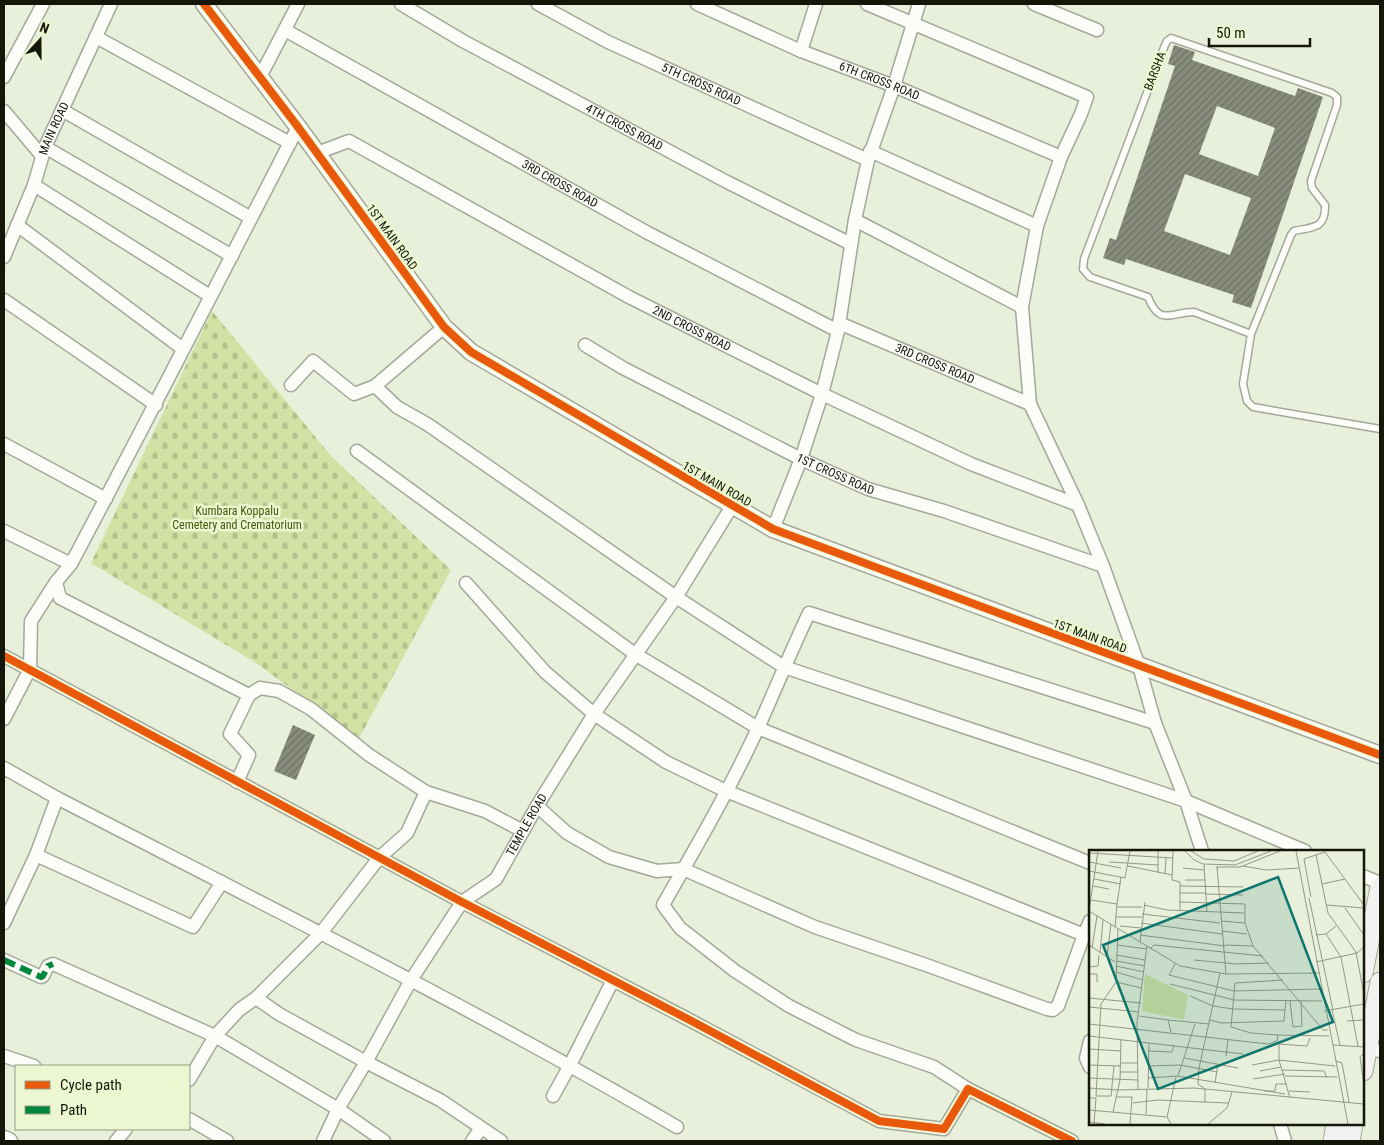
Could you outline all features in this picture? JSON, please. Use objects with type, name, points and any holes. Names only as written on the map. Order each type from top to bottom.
[{"type":"main road","points":[[1364,965],[1380,885]]},
{"type":"main road","points":[[1364,1068],[1370,1049],[1380,982]]},
{"type":"main road","points":[[1333,1141],[1336,1125]]},
{"type":"main road","points":[[1350,1141],[1353,1125]]},
{"type":"street","points":[[4,77],[43,4]]},
{"type":"street","name":"MAIN ROAD","points":[[4,256],[34,185],[44,152],[111,4]]},
{"type":"street","name":"1ST MAIN ROAD","points":[[204,4],[298,127],[444,327],[471,352],[773,529],[1380,755]]},
{"type":"street","points":[[260,77],[298,4]]},
{"type":"street","name":"4TH CROSS ROAD","points":[[401,4],[472,46],[727,182],[851,244]]},
{"type":"street","name":"5TH CROSS ROAD","points":[[538,4],[608,42],[869,156],[1036,226]]},
{"type":"street","name":"6TH CROSS ROAD","points":[[697,4],[801,51],[894,86],[1061,158]]},
{"type":"street","points":[[801,51],[816,4]]},
{"type":"street","points":[[867,4],[1087,97],[1061,158],[1036,226],[1022,307],[1030,404],[1078,505],[1103,566],[1139,666],[1155,723],[1186,801],[1202,850]]},
{"type":"street","points":[[773,529],[801,459],[822,394],[838,327],[855,220],[869,156],[894,86],[919,4]]},
{"type":"street","points":[[1034,4],[1097,30]]},
{"type":"street","name":"3RD CROSS ROAD","points":[[285,30],[648,233],[838,327],[1030,404]]},
{"type":"street","points":[[96,38],[290,143]]},
{"type":"street","points":[[62,110],[251,218]]},
{"type":"street","points":[[4,111],[44,152],[232,256]]},
{"type":"street","points":[[4,719],[30,669],[31,621],[56,582],[71,564],[156,405],[298,127]]},
{"type":"street","name":"2ND CROSS ROAD","points":[[317,153],[349,141],[629,298],[822,394],[971,464],[1078,505]]},
{"type":"street","points":[[34,185],[210,296]]},
{"type":"street","points":[[855,220],[1022,307]]},
{"type":"street","points":[[17,225],[183,350]]},
{"type":"street","points":[[4,300],[156,405]]},
{"type":"street","points":[[291,385],[314,361],[354,394],[374,386],[444,327]]},
{"type":"street","name":"1ST CROSS ROAD","points":[[585,345],[623,368],[801,459],[868,489],[944,511],[1103,566]]},
{"type":"street","points":[[374,386],[397,407],[435,430],[676,597],[784,667],[1186,801],[1302,850]]},
{"type":"street","points":[[4,444],[106,499]]},
{"type":"street","points":[[357,451],[635,654],[758,728],[1089,863]]},
{"type":"street","name":"TEMPLE ROAD","points":[[323,1141],[338,1109],[411,980],[462,902],[496,879],[537,806],[594,714],[676,597],[732,506]]},
{"type":"street","points":[[4,531],[71,564]]},
{"type":"street","points":[[56,582],[60,598],[249,695]]},
{"type":"street","points":[[466,583],[545,672],[594,714],[666,762],[726,791],[1084,935]]},
{"type":"street","points":[[1072,1141],[968,1089],[934,1067],[856,1040],[789,1006],[735,971],[680,928],[663,905],[726,791],[758,728],[810,613],[1155,723]]},
{"type":"street","points":[[4,656],[379,858],[879,1121],[944,1135],[968,1089]]},
{"type":"street","points":[[237,782],[250,755],[230,734],[249,695],[260,688],[279,691],[310,709],[369,755],[426,792],[485,811],[523,831]]},
{"type":"street","points":[[4,768],[57,798],[411,980],[677,1127]]},
{"type":"street","points":[[190,1078],[215,1036],[239,1010],[256,998],[322,933],[379,858],[407,833],[426,792]]},
{"type":"street","points":[[4,923],[36,855],[57,798]]},
{"type":"street","points":[[537,806],[567,833],[609,857],[657,871],[684,868],[815,927],[1053,1010],[1058,1006],[1089,923]]},
{"type":"street","points":[[36,855],[193,927],[222,882]]},
{"type":"street","points":[[1364,877],[1380,885]]},
{"type":"street","points":[[4,893],[16,898]]},
{"type":"street","points":[[4,960],[41,977],[44,976],[48,966],[52,964],[215,1036],[338,1109],[384,1141]]},
{"type":"street","points":[[553,1096],[613,980]]},
{"type":"street","points":[[256,998],[279,1014],[440,1100],[501,1141]]},
{"type":"street","points":[[1089,1045],[1086,1058],[1089,1065]]},
{"type":"street","points":[[4,1056],[31,1065]]},
{"type":"street","points":[[190,1120],[227,1141]]},
{"type":"street","points":[[1280,1125],[1285,1141]]},
{"type":"street","points":[[472,1141],[481,1128]]},
{"type":"street","points":[[116,1141],[125,1130]]},
{"type":"street","points":[[4,1139],[10,1141]]},
{"type":"lane","name":"BARSHA","points":[[1251,334],[1194,312],[1168,316],[1161,314],[1153,308],[1148,297],[1090,277],[1083,269],[1084,258],[1167,41],[1171,38],[1332,93],[1338,100],[1311,181],[1312,188],[1325,205],[1324,215],[1316,227],[1294,231],[1291,235],[1251,334],[1243,384],[1247,401],[1253,406],[1380,429]]},
{"type":"green space","name":"Kumbara Koppalu Cemetery and Crematorium","points":[[212,311],[331,456],[451,570],[359,738],[256,663],[91,563]]},
{"type":"building","points":[[1174,45],[1195,52],[1192,60],[1295,96],[1298,88],[1323,97],[1251,308],[1232,302],[1234,295],[1126,259],[1124,265],[1103,258],[1110,238],[1116,240],[1175,66],[1168,64]],"holes":[[[1217,106],[1275,128],[1258,176],[1199,154]],[[1185,174],[1251,198],[1230,255],[1164,231]]]},
{"type":"building","points":[[293,725],[315,735],[296,780],[274,771]]},
{"type":"marked path","points":[[4,960],[41,977],[48,966],[53,964]]},
{"type":"cycle path","points":[[204,4],[298,127],[444,327],[471,352],[773,529],[1380,755]]},
{"type":"cycle path","points":[[4,656],[462,902],[879,1121],[944,1129],[968,1089],[1072,1141]]}]
